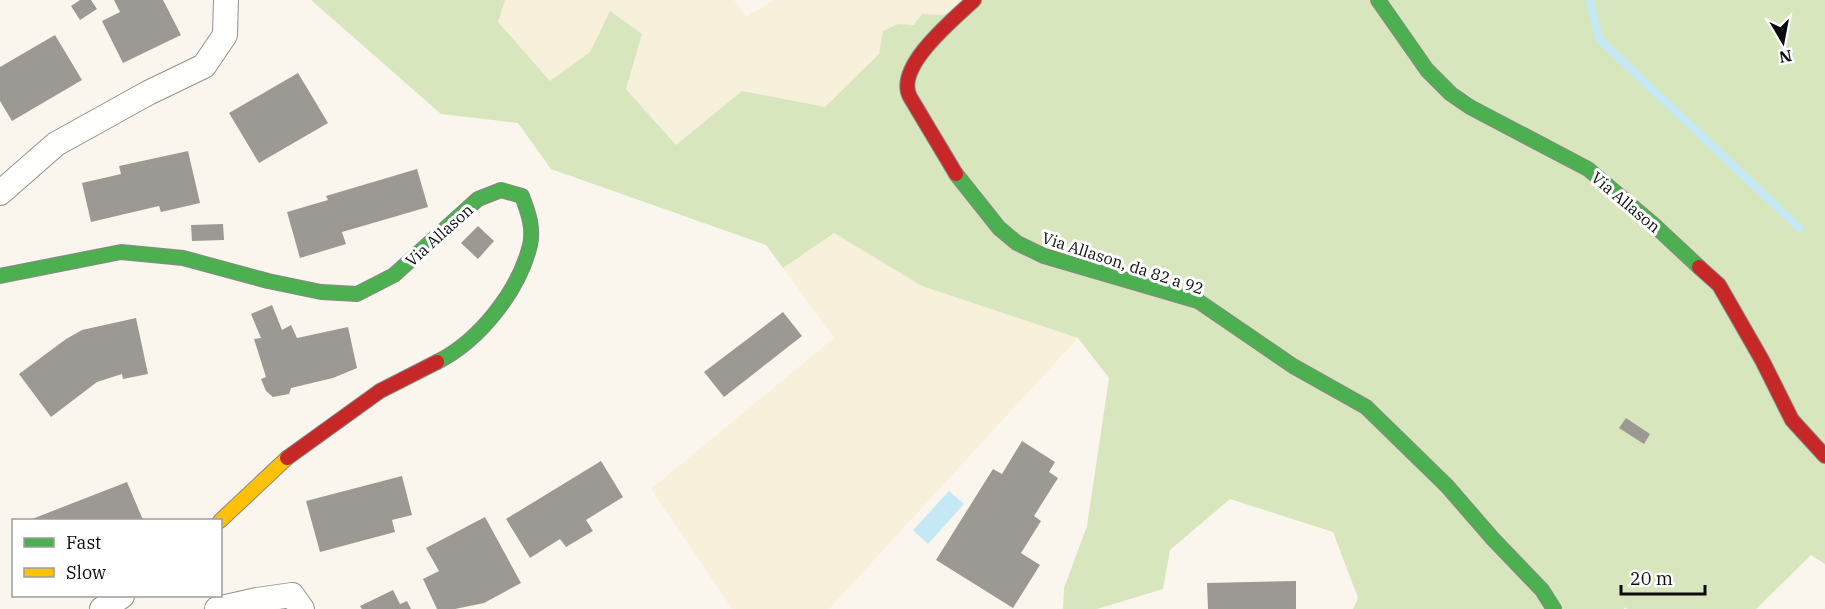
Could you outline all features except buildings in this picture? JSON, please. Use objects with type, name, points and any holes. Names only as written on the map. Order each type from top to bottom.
[{"type":"street","points":[[0,193],[56,144],[148,93],[204,66],[225,35],[228,6],[226,0]]},
{"type":"street","name":"Via Allason, da 82 a 92","points":[[974,0],[945,27],[910,68],[905,86],[959,179],[999,228],[1017,243],[1044,256],[1198,301],[1293,366],[1366,407],[1447,486],[1542,590],[1554,609]]},
{"type":"street","name":"Via Allason","points":[[1378,0],[1428,70],[1450,94],[1588,169],[1653,224],[1719,285],[1762,360],[1792,420],[1825,456]]},
{"type":"street","name":"Via Allason","points":[[0,276],[121,252],[183,258],[321,292],[357,294],[394,276],[478,199],[501,190],[522,196],[530,216],[530,244],[514,287],[482,328],[445,358],[380,391],[293,453],[222,519]]},
{"type":"street","points":[[217,609],[292,595],[302,609]]},
{"type":"street","points":[[102,609],[120,597]]},
{"type":"shaded area","points":[[505,0],[734,0],[746,17],[774,0],[963,0],[946,18],[914,25],[898,24],[879,54],[825,108],[742,91],[676,145],[626,89],[642,34],[610,11],[590,52],[550,81],[498,22]]},
{"type":"shaded area","points":[[834,233],[922,286],[1078,338],[829,609],[732,609],[651,489],[834,338],[783,268]]},
{"type":"green space","points":[[311,0],[505,0],[498,22],[550,81],[590,52],[610,11],[642,34],[626,89],[676,145],[742,91],[825,107],[879,54],[883,31],[898,24],[914,25],[922,14],[942,15],[983,0],[1825,0],[1825,564],[1811,555],[1756,609],[1627,609],[1625,607],[1624,609],[1353,609],[1358,598],[1333,532],[1230,499],[1170,550],[1163,589],[1097,609],[1063,609],[1064,588],[1087,526],[1109,378],[1078,338],[922,286],[834,233],[783,268],[766,245],[551,169],[518,123],[441,114]]},
{"type":"water","points":[[949,491],[964,504],[928,544],[913,530]]},
{"type":"waterway","points":[[1590,0],[1599,39],[1799,228]]},
{"type":"traffic: fast","points":[[1378,0],[1427,70],[1451,94],[1470,107],[1588,169],[1699,267]]},
{"type":"traffic: fast","points":[[956,174],[999,228],[1017,243],[1044,256],[1198,301],[1293,366],[1366,407],[1447,486],[1542,590],[1554,609]]},
{"type":"traffic: fast","points":[[0,276],[121,252],[183,258],[268,281],[321,292],[357,294],[394,275],[478,199],[501,190],[522,196],[530,220],[531,239],[517,280],[507,297],[482,328],[453,353],[437,362]]},
{"type":"traffic: slow","points":[[222,519],[287,458]]},
{"type":"traffic: jam","points":[[956,174],[910,97],[907,85],[910,72],[928,44],[974,0]]},
{"type":"traffic: jam","points":[[1699,267],[1719,285],[1762,360],[1792,420],[1825,456]]},
{"type":"traffic: jam","points":[[287,458],[380,391],[437,362]]}]
